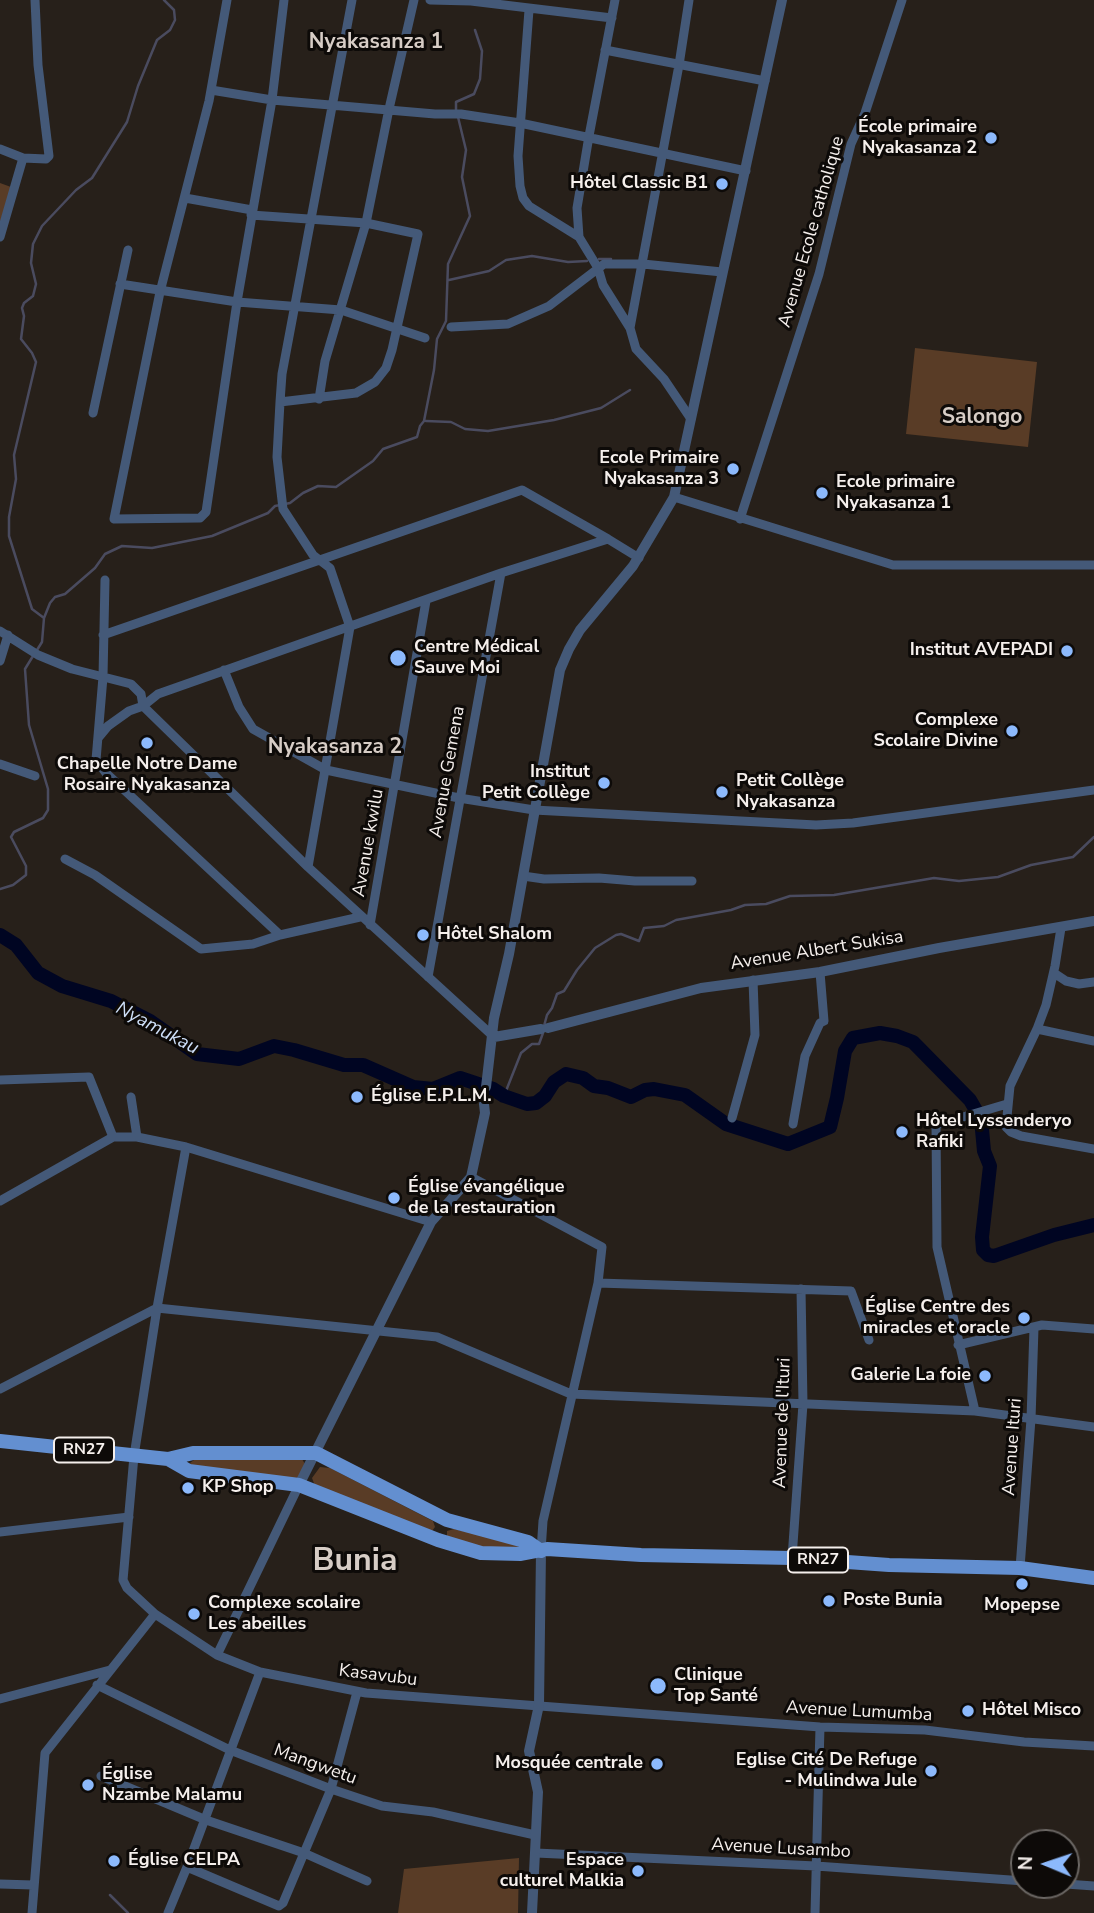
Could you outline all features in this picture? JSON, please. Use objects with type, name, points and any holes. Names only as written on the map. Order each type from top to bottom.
[{"type":"main road","name":"RN27","points":[[0,1441],[168,1459],[193,1453],[316,1453],[447,1520],[528,1542],[541,1551]]},
{"type":"main road","name":"RN27","points":[[168,1459],[189,1471],[299,1485],[438,1541],[481,1553],[521,1554],[547,1549],[641,1555],[792,1558],[889,1565],[1020,1568],[1094,1578]]},
{"type":"main road","points":[[438,1541],[447,1520]]},
{"type":"street","points":[[0,149],[23,158],[46,159],[49,156],[38,65],[35,0]]},
{"type":"street","points":[[227,0],[211,90],[160,292],[114,519],[200,519],[206,512],[237,302],[272,100],[284,0]]},
{"type":"street","points":[[308,867],[351,627],[330,568],[313,555],[282,505],[277,457],[282,374],[352,0]]},
{"type":"street","points":[[319,399],[325,361],[366,223],[414,0]]},
{"type":"street","points":[[430,0],[471,1],[612,18]]},
{"type":"street","points":[[579,237],[577,208],[615,0]]},
{"type":"street","points":[[630,328],[689,0]]},
{"type":"street","points":[[487,1082],[494,1018],[561,670],[580,630],[639,558],[674,497],[782,0]]},
{"type":"street","name":"Avenue Ecole catholique","points":[[740,519],[819,274],[851,144],[865,113],[902,0]]},
{"type":"street","points":[[529,9],[518,156],[523,198],[534,210],[579,237],[598,268],[603,285],[630,328],[636,349],[664,379],[691,419]]},
{"type":"street","points":[[605,50],[765,81]]},
{"type":"street","points":[[211,90],[272,100],[457,114],[520,123],[746,171]]},
{"type":"street","points":[[0,237],[23,158]]},
{"type":"street","points":[[184,198],[252,212],[366,223],[418,234],[386,368],[375,382],[356,393],[280,402]]},
{"type":"street","points":[[93,413],[128,250]]},
{"type":"street","points":[[451,327],[508,324],[549,306],[604,264],[643,264],[722,272]]},
{"type":"street","points":[[120,284],[237,302],[341,310],[425,338]]},
{"type":"street","points":[[103,635],[522,491],[639,558]]},
{"type":"street","points":[[674,497],[893,565],[1094,565]]},
{"type":"street","points":[[98,738],[108,726],[158,694],[501,573],[608,539]]},
{"type":"street","name":"Avenue Gemena","points":[[428,977],[458,798],[501,573]]},
{"type":"street","points":[[105,580],[103,677],[96,760],[106,773],[280,935]]},
{"type":"street","name":"Avenue kwilu","points":[[370,925],[426,601]]},
{"type":"street","points":[[0,661],[4,633],[35,653],[72,669],[131,684],[141,694],[143,706],[308,867],[494,1037]]},
{"type":"street","points":[[224,670],[239,707],[253,729],[326,770],[395,786],[534,810],[817,825],[853,823],[1094,790]]},
{"type":"street","points":[[0,764],[35,776]]},
{"type":"street","points":[[65,859],[95,875],[201,949],[253,944],[280,935],[360,917]]},
{"type":"street","points":[[523,876],[544,879],[692,881]]},
{"type":"street","name":"Avenue Albert Sukisa","points":[[494,1037],[544,1029],[701,988],[820,972],[1094,921]]},
{"type":"street","points":[[1061,928],[1054,973],[1037,1029],[1010,1086],[1006,1127],[1021,1136],[1094,1149]]},
{"type":"street","points":[[793,1124],[805,1056],[820,1023],[824,1021],[820,972]]},
{"type":"street","points":[[1054,973],[1066,981],[1079,984],[1094,982]]},
{"type":"street","points":[[732,1118],[755,1035],[753,980]]},
{"type":"street","points":[[1037,1029],[1094,1041]]},
{"type":"street","points":[[0,1080],[89,1077],[113,1137]]},
{"type":"street","points":[[131,1097],[137,1137]]},
{"type":"street","points":[[218,1655],[299,1485],[431,1222],[471,1177],[485,1112],[484,1104]]},
{"type":"street","points":[[975,1411],[958,1345],[936,1232],[936,1125],[1007,1104]]},
{"type":"street","points":[[0,1201],[113,1137],[137,1137],[186,1147],[431,1222]]},
{"type":"street","name":"Kasavubu","points":[[186,1147],[134,1456],[123,1580],[127,1588],[155,1614],[218,1655],[260,1672],[357,1692],[539,1705]]},
{"type":"street","points":[[471,1177],[602,1247],[598,1283],[543,1521],[539,1705],[529,1751],[538,1792],[532,1913]]},
{"type":"street","points":[[598,1283],[851,1291],[869,1340]]},
{"type":"street","name":"Avenue de l'Ituri","points":[[792,1558],[803,1404],[801,1289]]},
{"type":"street","points":[[0,1389],[157,1308],[437,1337],[572,1394],[975,1411],[1094,1427]]},
{"type":"street","points":[[958,1345],[1042,1325],[1094,1329]]},
{"type":"street","name":"Avenue Ituri","points":[[1020,1568],[1031,1419],[1034,1328]]},
{"type":"street","points":[[0,1532],[129,1517]]},
{"type":"street","points":[[32,1913],[46,1753],[155,1614]]},
{"type":"street","points":[[0,1699],[111,1670]]},
{"type":"street","points":[[168,1913],[206,1820],[260,1672]]},
{"type":"street","name":"Mangwetu","points":[[97,1685],[230,1750],[331,1789],[382,1806],[433,1812],[535,1835]]},
{"type":"street","points":[[187,1867],[279,1906],[283,1903],[331,1789],[357,1692]]},
{"type":"street","name":"Avenue Lumumba","points":[[539,1705],[820,1727],[925,1730],[1024,1742],[1094,1746]]},
{"type":"street","points":[[815,1913],[820,1727]]},
{"type":"street","points":[[101,1776],[206,1820],[304,1853],[367,1881]]},
{"type":"street","name":"Avenue Lusambo","points":[[536,1853],[816,1866],[1010,1880]]},
{"type":"street","points":[[0,1884],[33,1885]]},
{"type":"shaded area","points":[[0,183],[11,187],[0,223]]},
{"type":"shaded area","points":[[915,348],[1037,362],[1028,447],[906,434]]},
{"type":"shaded area","points":[[302,1459],[306,1466],[294,1481],[193,1468],[190,1463],[194,1460]]},
{"type":"shaded area","points":[[320,1467],[330,1468],[433,1521],[435,1527],[432,1531],[315,1486],[312,1478]]},
{"type":"shaded area","points":[[454,1529],[523,1545],[525,1548],[482,1549],[447,1538],[447,1531]]},
{"type":"shaded area","points":[[519,1858],[518,1913],[398,1913],[404,1869]]},
{"type":"waterway","points":[[44,618],[32,609],[9,536],[9,517],[16,479],[14,455],[36,362],[21,339],[24,316],[22,308],[33,296],[36,284],[31,263],[33,244],[42,226],[76,190],[92,178],[127,122],[157,40],[170,30],[175,20],[174,10],[164,0]]},
{"type":"waterway","points":[[456,110],[456,102],[474,94],[480,79],[482,51],[475,30]]},
{"type":"waterway","points":[[37,650],[42,642],[44,618],[50,603],[55,597],[65,594],[95,568],[105,554],[122,546],[152,548],[212,536],[268,513],[275,506],[290,503],[318,486],[336,487],[373,461],[383,449],[417,437],[424,421],[437,339],[446,321],[448,264],[470,216],[462,177],[466,150],[458,117]]},
{"type":"waterway","points":[[449,280],[489,271],[506,260],[532,256],[568,262],[587,261]]},
{"type":"waterway","points":[[599,259],[611,259]]},
{"type":"waterway","points":[[426,421],[451,422],[465,429],[488,431],[554,420],[601,408],[630,390]]},
{"type":"waterway","points":[[0,889],[13,885],[26,875],[26,866],[11,837],[14,832],[43,818],[48,810],[48,789],[29,725],[25,669],[33,656]]},
{"type":"waterway","points":[[544,1026],[557,994],[564,991],[595,948],[616,935],[621,934],[639,941],[644,928],[664,926],[676,920],[745,905],[766,904],[790,896],[834,895],[934,878],[959,881],[998,877],[1031,865],[1073,857],[1094,837]]},
{"type":"waterway","name":"Nyamukau","points":[[0,935],[16,945],[38,973],[62,986],[111,1001],[150,1021],[197,1054],[239,1059],[274,1046],[344,1065],[363,1065],[413,1087],[433,1089],[460,1078],[527,1104],[536,1103],[545,1096],[554,1082],[566,1074],[631,1097],[654,1089],[685,1095],[726,1124],[788,1144],[830,1127],[845,1051],[853,1038],[880,1033],[897,1036],[913,1042],[970,1100],[981,1119],[984,1151],[990,1166],[982,1237],[983,1250],[988,1255],[994,1256],[1054,1235],[1094,1225]]},
{"type":"waterway","points":[[504,1096],[521,1053],[532,1044],[539,1044],[543,1033]]},
{"type":"waterway","points":[[110,1895],[128,1913]]},
{"type":"place","name":"École primaire Nyakasanza 2","points":[[991,138]]},
{"type":"place","name":"Hôtel Classic B1","points":[[722,184]]},
{"type":"place","name":"Ecole Primaire Nyakasanza 3","points":[[733,469]]},
{"type":"place","name":"Ecole primaire Nyakasanza 1","points":[[822,493]]},
{"type":"place","name":"Institut AVEPADI","points":[[1067,651]]},
{"type":"place","name":"Centre Médical Sauve Moi","points":[[398,658]]},
{"type":"place","name":"Complexe Scolaire Divine","points":[[1012,731]]},
{"type":"place","name":"Chapelle Notre Dame Rosaire Nyakasanza","points":[[147,743]]},
{"type":"place","name":"Institut Petit Collège","points":[[604,783]]},
{"type":"place","name":"Petit Collège Nyakasanza","points":[[722,792]]},
{"type":"place","name":"Hôtel Shalom","points":[[423,935]]},
{"type":"place","name":"Église E.P.L.M.","points":[[357,1097]]},
{"type":"place","name":"Hôtel Lyssenderyo Rafiki","points":[[902,1132]]},
{"type":"place","name":"Église évangélique de la restauration","points":[[394,1198]]},
{"type":"place","name":"Église Centre des miracles et oracle","points":[[1024,1318]]},
{"type":"place","name":"Galerie La foie","points":[[985,1376]]},
{"type":"place","name":"KP Shop","points":[[188,1488]]},
{"type":"place","name":"Mopepse","points":[[1022,1584]]},
{"type":"place","name":"Poste Bunia","points":[[829,1601]]},
{"type":"place","name":"Complexe scolaire Les abeilles","points":[[194,1614]]},
{"type":"place","name":"Clinique Top Santé","points":[[658,1686]]},
{"type":"place","name":"Hôtel Misco","points":[[968,1711]]},
{"type":"place","name":"Mosquée centrale","points":[[657,1764]]},
{"type":"place","name":"Eglise Cité De Refuge - Mulindwa Jule","points":[[931,1771]]},
{"type":"place","name":"Église Nzambe Malamu","points":[[88,1785]]},
{"type":"place","name":"Église CELPA","points":[[114,1861]]},
{"type":"place","name":"Espace culturel Malkia","points":[[638,1871]]},
{"type":"district","name":"Nyakasanza 1","points":[[376,43]]},
{"type":"district","name":"Salongo","points":[[982,418]]},
{"type":"district","name":"Nyakasanza 2","points":[[335,748]]},
{"type":"district","name":"Bunia","points":[[355,1562]]}]
